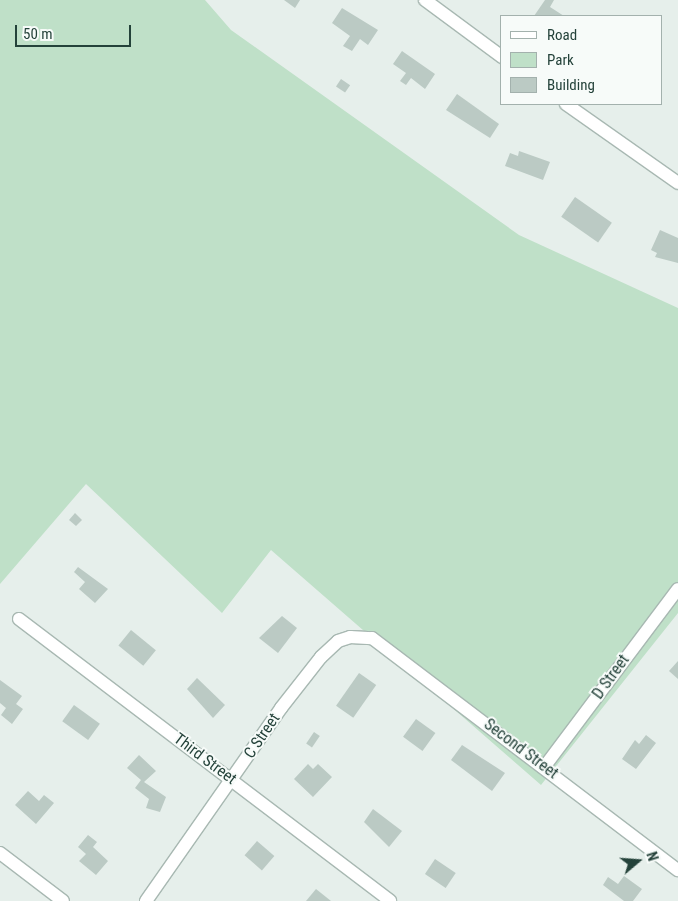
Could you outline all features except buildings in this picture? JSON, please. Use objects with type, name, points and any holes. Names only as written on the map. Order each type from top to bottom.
[{"type":"street","points":[[425,0],[500,55]]},
{"type":"street","points":[[567,105],[678,182]]},
{"type":"street","name":"D Street","points":[[545,766],[678,589]]},
{"type":"street","name":"Third Street","points":[[19,619],[390,901]]},
{"type":"street","name":"Second Street","points":[[359,638],[372,638],[545,766],[678,870]]},
{"type":"street","name":"C Street","points":[[146,901],[321,657],[338,641],[359,638]]},
{"type":"street","points":[[0,853],[63,901]]},
{"type":"green space","points":[[0,0],[205,0],[231,30],[519,235],[678,308],[678,613],[541,785],[271,550],[222,613],[86,484],[0,584]]}]
